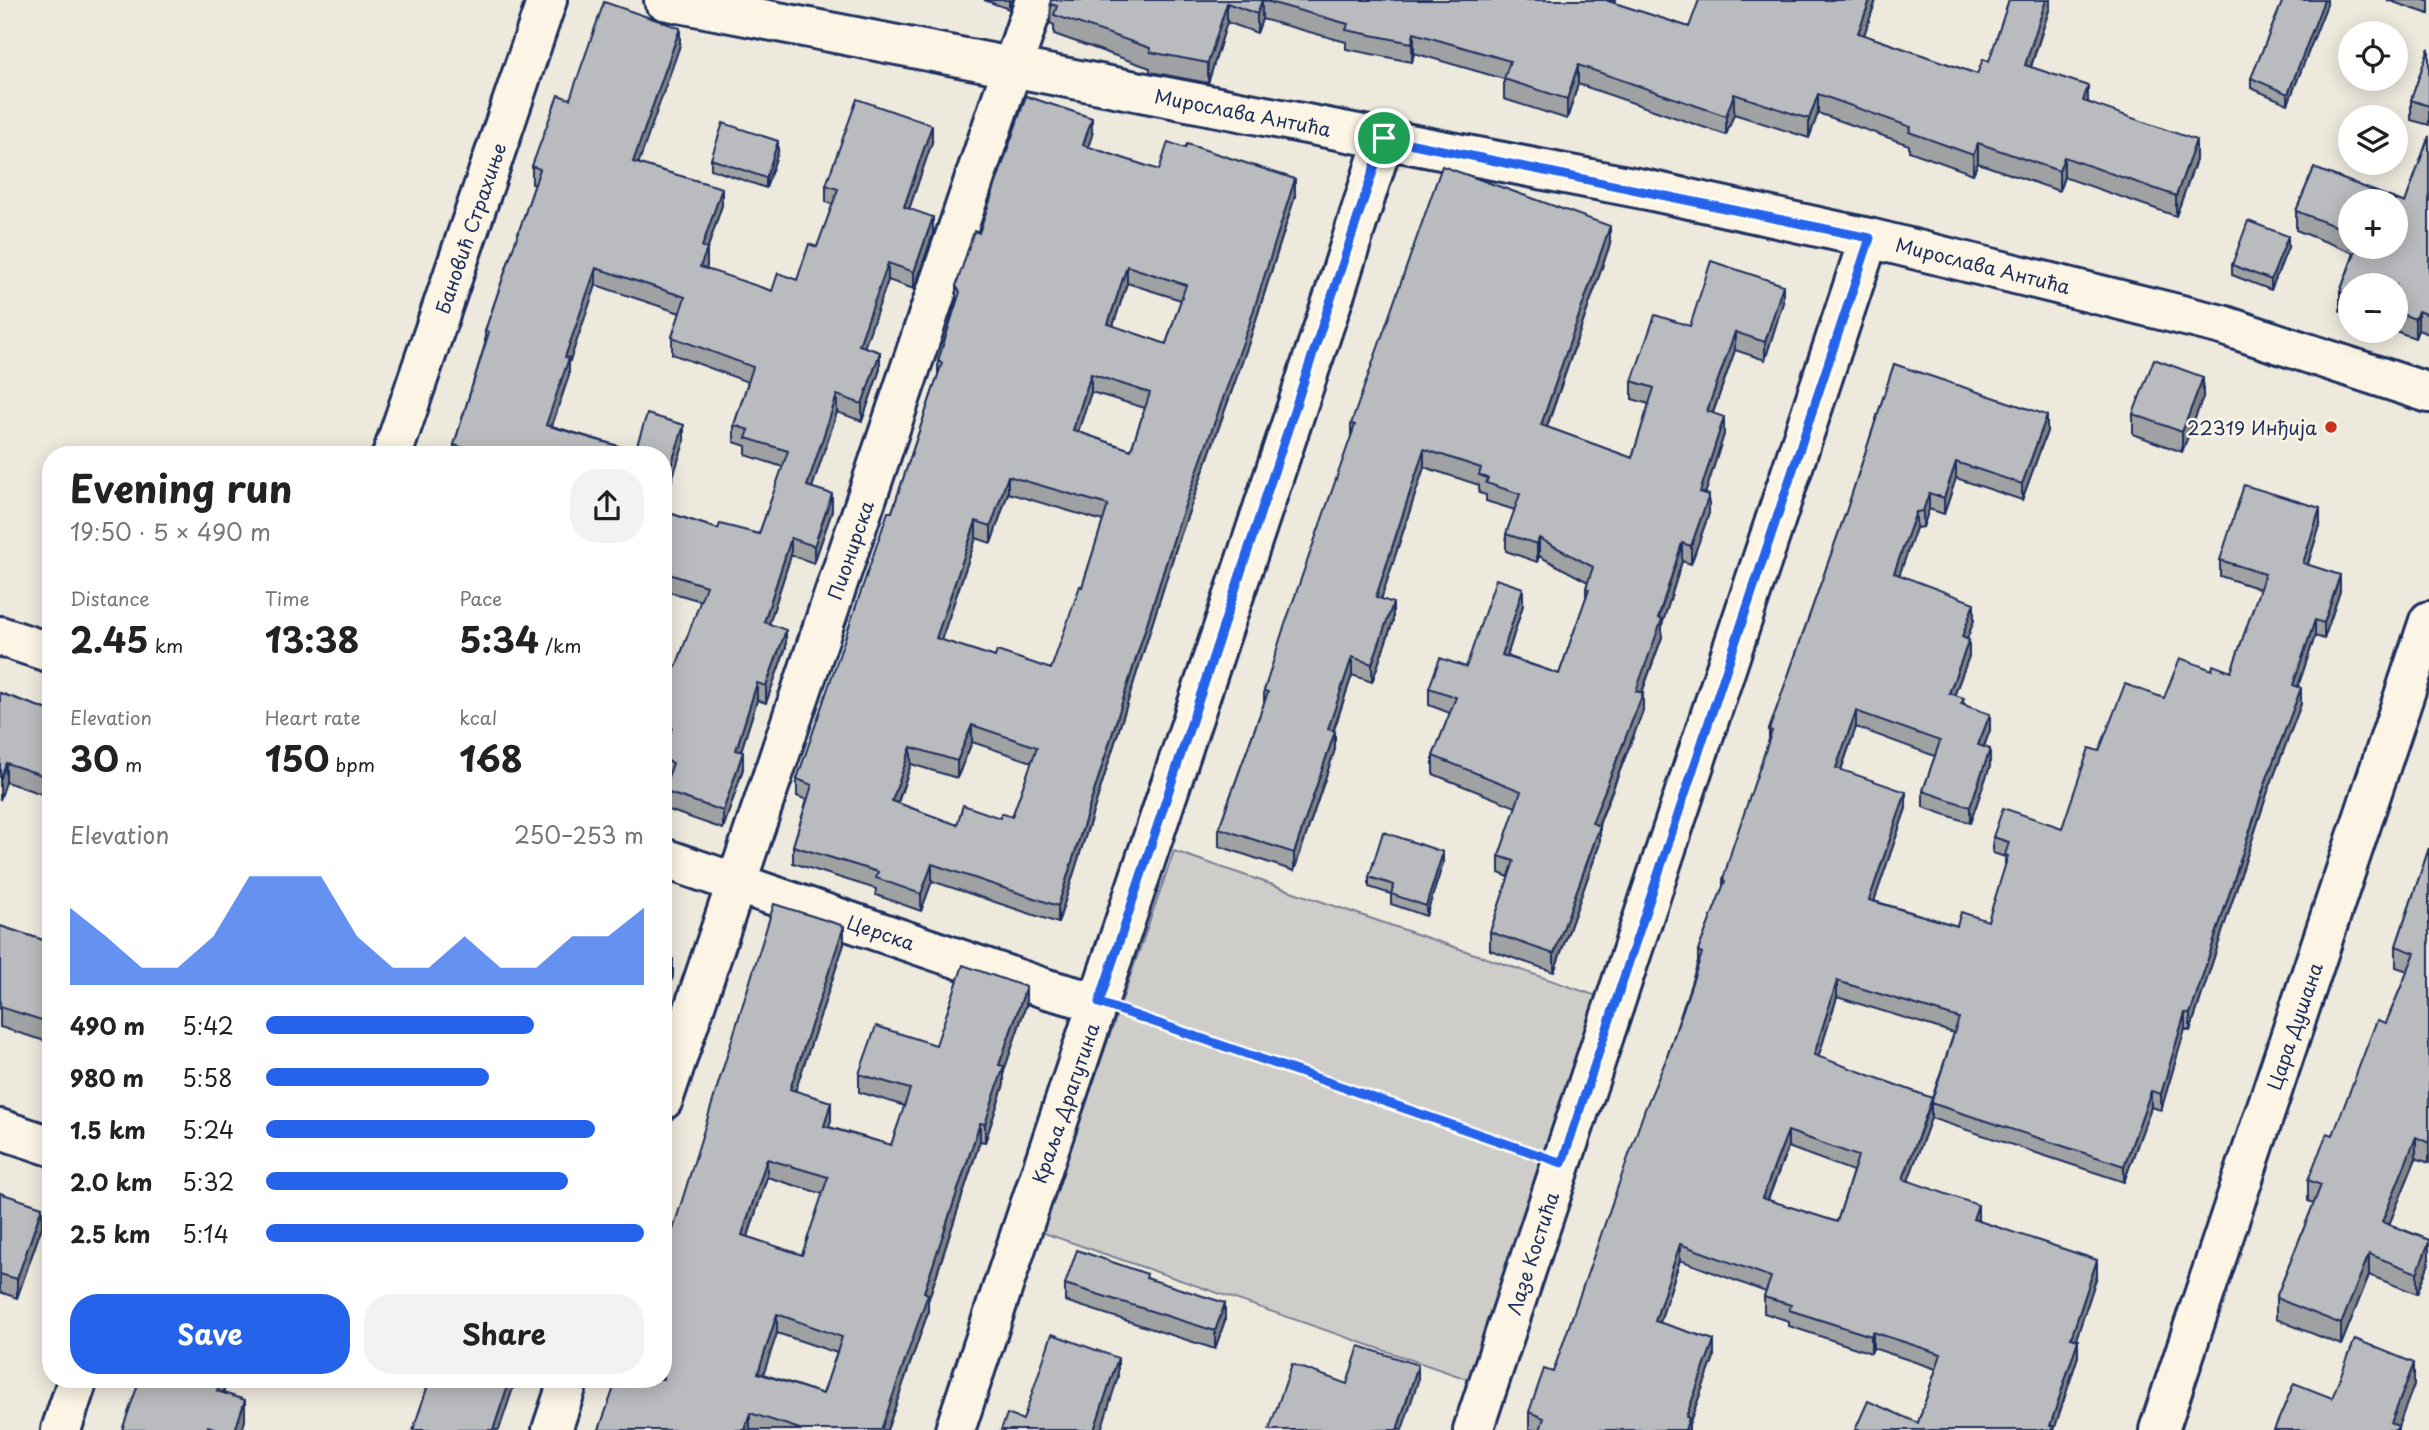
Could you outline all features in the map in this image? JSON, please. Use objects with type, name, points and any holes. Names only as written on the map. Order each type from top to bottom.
[{"type":"street","name":"Бановић Страхиње","points":[[395,446],[547,0]]},
{"type":"street","name":"Мирослава Антића","points":[[664,0],[1012,69],[1384,138],[1870,238],[2222,325],[2429,393]]},
{"type":"street","name":"Пионирска","points":[[672,1073],[1035,0]]},
{"type":"street","name":"Краља Драгутина","points":[[955,1430],[1099,1003],[1384,138]]},
{"type":"street","name":"Лазе Костића","points":[[1473,1430],[1870,238]]},
{"type":"street","name":"Цара Душана","points":[[2159,1430],[2429,621]]},
{"type":"street","points":[[0,636],[42,650]]},
{"type":"street","name":"Церска","points":[[672,861],[1047,989],[1099,1003]]},
{"type":"street","points":[[0,1129],[42,1143]]},
{"type":"street","points":[[61,1430],[75,1388]]},
{"type":"street","points":[[552,1430],[566,1388]]},
{"type":"path","points":[[1099,1003],[1562,1163]]},
{"type":"shaded area","points":[[1174,851],[1603,998],[1470,1380],[1041,1232]]},
{"type":"building","points":[[1051,0],[1262,0],[1257,14],[1227,3],[1208,63],[1150,52],[1150,48],[1054,15],[1057,6],[1050,4]]},
{"type":"building","points":[[1262,0],[1608,0],[1689,27],[1699,0],[1870,0],[1858,33],[1977,74],[1983,59],[1989,61],[2009,0],[2046,0],[2025,65],[2088,86],[2083,101],[2196,140],[2176,196],[2064,157],[2059,171],[1978,143],[1973,155],[1909,132],[1911,127],[1818,94],[1809,119],[1734,94],[1726,116],[1578,65],[1567,99],[1504,79],[1510,61],[1414,33],[1412,43],[1346,30],[1348,24]]},
{"type":"building","points":[[2283,0],[2324,0],[2288,94],[2251,78]]},
{"type":"building","points":[[604,2],[680,28],[633,162],[722,188],[702,247],[707,249],[700,267],[772,291],[778,273],[797,280],[809,244],[817,247],[838,189],[826,185],[857,99],[932,125],[904,207],[933,217],[914,272],[888,263],[859,345],[880,352],[862,404],[837,395],[807,486],[832,494],[814,546],[791,538],[764,622],[786,630],[766,686],[757,683],[736,750],[743,752],[723,811],[672,794],[672,665],[676,667],[706,586],[672,575],[672,514],[718,529],[720,524],[759,534],[788,451],[746,438],[749,430],[734,425],[753,367],[672,337],[685,297],[596,268],[565,357],[569,358],[546,425],[618,446],[454,445],[489,332],[485,331],[540,169],[532,166],[558,95],[570,99]]},
{"type":"building","points":[[2429,48],[2429,106],[2411,100]]},
{"type":"building","points":[[1026,96],[1092,118],[1083,145],[1159,170],[1168,142],[1185,148],[1187,144],[1295,179],[1248,328],[1177,528],[1058,906],[932,864],[921,894],[876,878],[878,872],[793,846],[812,785],[797,779],[942,363],[938,361],[960,292],[956,286],[974,231],[979,233]],"holes":[[[1127,266],[1186,285],[1166,344],[1108,324]],[[1091,374],[1150,393],[1131,450],[1073,430]],[[1008,476],[1108,505],[1082,587],[1080,586],[1051,669],[997,651],[995,657],[936,638],[976,521],[991,526]],[[972,725],[1037,747],[1012,817],[1001,813],[1000,818],[963,805],[957,825],[892,801],[911,747],[957,761]]]},
{"type":"building","points":[[723,123],[778,141],[766,178],[711,159]]},
{"type":"building","points":[[2429,136],[2429,315],[2418,311],[2415,319],[2408,316],[2408,273],[2347,273],[2352,259],[2408,259],[2408,195]]},
{"type":"building","points":[[1442,166],[1610,226],[1541,425],[1632,458],[1654,388],[1632,381],[1655,315],[1690,326],[1711,261],[1783,285],[1765,342],[1735,332],[1707,411],[1724,417],[1700,492],[1709,495],[1691,546],[1682,543],[1658,618],[1662,619],[1636,691],[1643,693],[1592,823],[1600,826],[1554,954],[1490,932],[1514,861],[1499,856],[1521,791],[1433,756],[1456,697],[1429,688],[1440,658],[1466,667],[1496,579],[1523,588],[1502,655],[1559,674],[1589,589],[1586,588],[1593,567],[1539,538],[1537,544],[1506,534],[1520,494],[1486,483],[1488,478],[1479,475],[1481,468],[1424,449],[1376,597],[1393,603],[1372,664],[1352,657],[1328,729],[1335,731],[1294,853],[1219,828],[1268,692],[1264,691],[1282,633],[1355,425],[1351,424]]},
{"type":"building","points":[[2314,168],[2369,189],[2338,189],[2338,227],[2296,211]]},
{"type":"building","points":[[2248,221],[2288,236],[2271,280],[2232,265]]},
{"type":"building","points":[[2154,359],[2203,377],[2182,432],[2133,414]]},
{"type":"building","points":[[1894,364],[2047,415],[2022,484],[1956,462],[1944,498],[1929,493],[1923,511],[1916,512],[1894,573],[1974,603],[1962,637],[1969,640],[1949,693],[1964,698],[1961,704],[1990,714],[1978,745],[1990,749],[1970,807],[1923,791],[1940,741],[1856,711],[1836,768],[1906,792],[1869,900],[1957,926],[1961,912],[1988,921],[2008,856],[2005,855],[2009,842],[1993,837],[2003,808],[2062,828],[2089,748],[2099,751],[2125,684],[2164,698],[2180,658],[2212,670],[2213,665],[2231,672],[2265,574],[2220,560],[2244,485],[2320,508],[2303,563],[2340,575],[2324,623],[2315,620],[2293,685],[2301,688],[2267,778],[2190,1014],[2185,1013],[2161,1094],[2151,1091],[2124,1166],[1931,1103],[1959,1018],[1837,981],[1814,1055],[1932,1098],[1903,1179],[1978,1205],[1973,1219],[2097,1260],[2071,1338],[2078,1340],[2050,1426],[2053,1426],[2052,1430],[1855,1430],[1868,1401],[1918,1423],[1941,1354],[1873,1332],[1871,1336],[1789,1310],[1791,1305],[1764,1297],[1771,1277],[1680,1244],[1655,1321],[1714,1340],[1686,1417],[1689,1418],[1685,1430],[1540,1430],[1544,1418],[1529,1412],[1544,1369],[1553,1372],[1645,1109],[1666,1060],[1702,953],[1698,951],[1725,881],[1723,880],[1732,849],[1772,731],[1769,730],[1847,509]],"holes":[[[1788,1131],[1858,1156],[1837,1222],[1762,1198]]]},
{"type":"building","points":[[647,414],[684,425],[672,462],[672,446],[637,446]]},
{"type":"building","points":[[0,693],[42,708],[42,775],[6,763],[0,780]]},
{"type":"building","points":[[1383,832],[1443,852],[1426,906],[1391,894],[1394,885],[1369,877]]},
{"type":"building","points":[[2429,848],[2429,1143],[2416,1137],[2382,1222],[2429,1242],[2417,1273],[2369,1254],[2341,1324],[2276,1298],[2321,1185],[2308,1180],[2327,1133],[2333,1135],[2377,1020],[2386,1023],[2415,953],[2396,946]]},
{"type":"building","points":[[774,904],[844,926],[790,1089],[831,1102],[824,1126],[891,1145],[910,1089],[859,1074],[876,1026],[936,1045],[963,965],[1026,987],[999,1065],[1004,1066],[985,1124],[980,1123],[924,1292],[928,1294],[881,1430],[803,1430],[750,1413],[745,1430],[599,1430],[614,1388],[672,1388],[672,1233]],"holes":[[[767,1159],[828,1177],[802,1255],[742,1235]],[[777,1314],[842,1337],[823,1394],[758,1373]]]},
{"type":"building","points":[[0,926],[42,940],[42,1020],[0,1007]]},
{"type":"building","points":[[0,1193],[42,1207],[17,1279],[0,1274]]},
{"type":"building","points":[[1077,1250],[1147,1274],[1146,1278],[1225,1303],[1215,1331],[1065,1284]]},
{"type":"building","points":[[1052,1334],[1118,1358],[1094,1430],[1001,1430],[1007,1414],[1023,1420]]},
{"type":"building","points":[[2355,1339],[2414,1363],[2391,1423],[2398,1426],[2396,1430],[2274,1430],[2294,1383],[2332,1398]]},
{"type":"building","points":[[1359,1346],[1418,1365],[1397,1430],[1269,1430],[1292,1364],[1347,1384]]},
{"type":"building","points":[[137,1388],[218,1388],[217,1391],[245,1400],[235,1430],[220,1430],[208,1426],[207,1430],[122,1430]]},
{"type":"building","points":[[427,1388],[507,1388],[493,1430],[413,1430]]},
{"type":"place","name":"22319 Инђија","points":[[2331,427]]},
{"type":"route","points":[[1384,138],[1648,190],[1870,238],[1562,1163],[1099,1003],[1384,138]]}]
